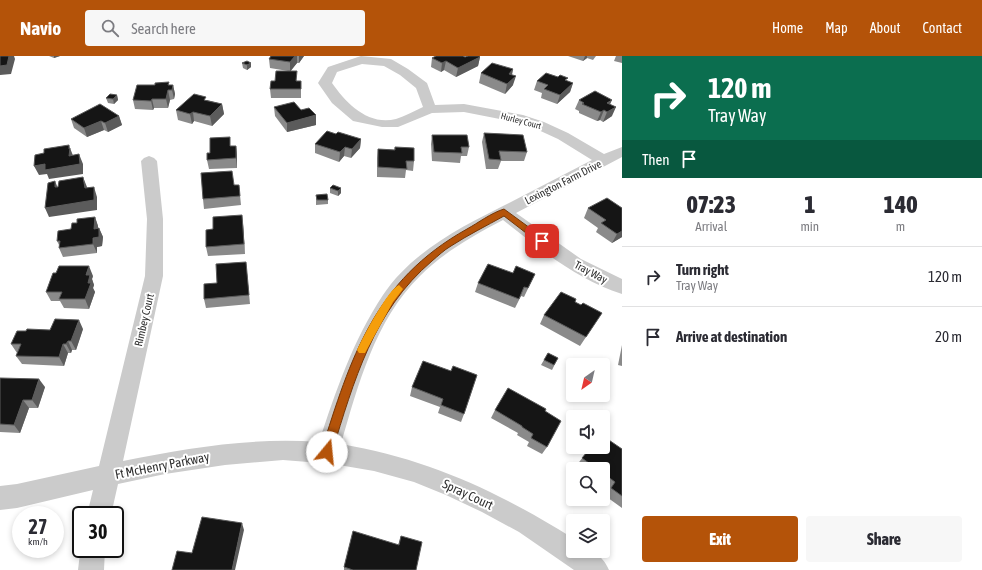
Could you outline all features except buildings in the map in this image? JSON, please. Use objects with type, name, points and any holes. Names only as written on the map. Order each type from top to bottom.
[{"type":"street","name":"Hurley Court","points":[[430,109],[422,86],[404,72],[387,62],[361,60],[332,70],[324,83],[337,100],[358,118],[382,124],[398,123],[430,109],[464,108],[518,118],[539,125],[563,136],[604,161]]},
{"type":"street","name":"Lexington Farm Drive","points":[[327,452],[346,388],[363,348],[390,299],[414,271],[447,244],[504,212],[622,151]]},
{"type":"street","name":"Rimbey Court","points":[[102,506],[154,276],[155,219],[149,161]]},
{"type":"street","name":"Tray Way","points":[[504,212],[554,251],[586,270],[622,287]]},
{"type":"street","name":"Ft McHenry Parkway","points":[[0,498],[17,496],[219,454],[291,450],[327,452]]},
{"type":"street","name":"Spray Court","points":[[327,452],[366,458],[426,476],[462,490],[524,521],[572,552],[596,570]]},
{"type":"street","points":[[91,570],[92,558]]},
{"type":"slow traffic","points":[[362,350],[390,299],[399,289]]},
{"type":"route","points":[[327,452],[346,388],[366,341],[390,299],[414,271],[447,244],[504,212],[542,241]]}]
